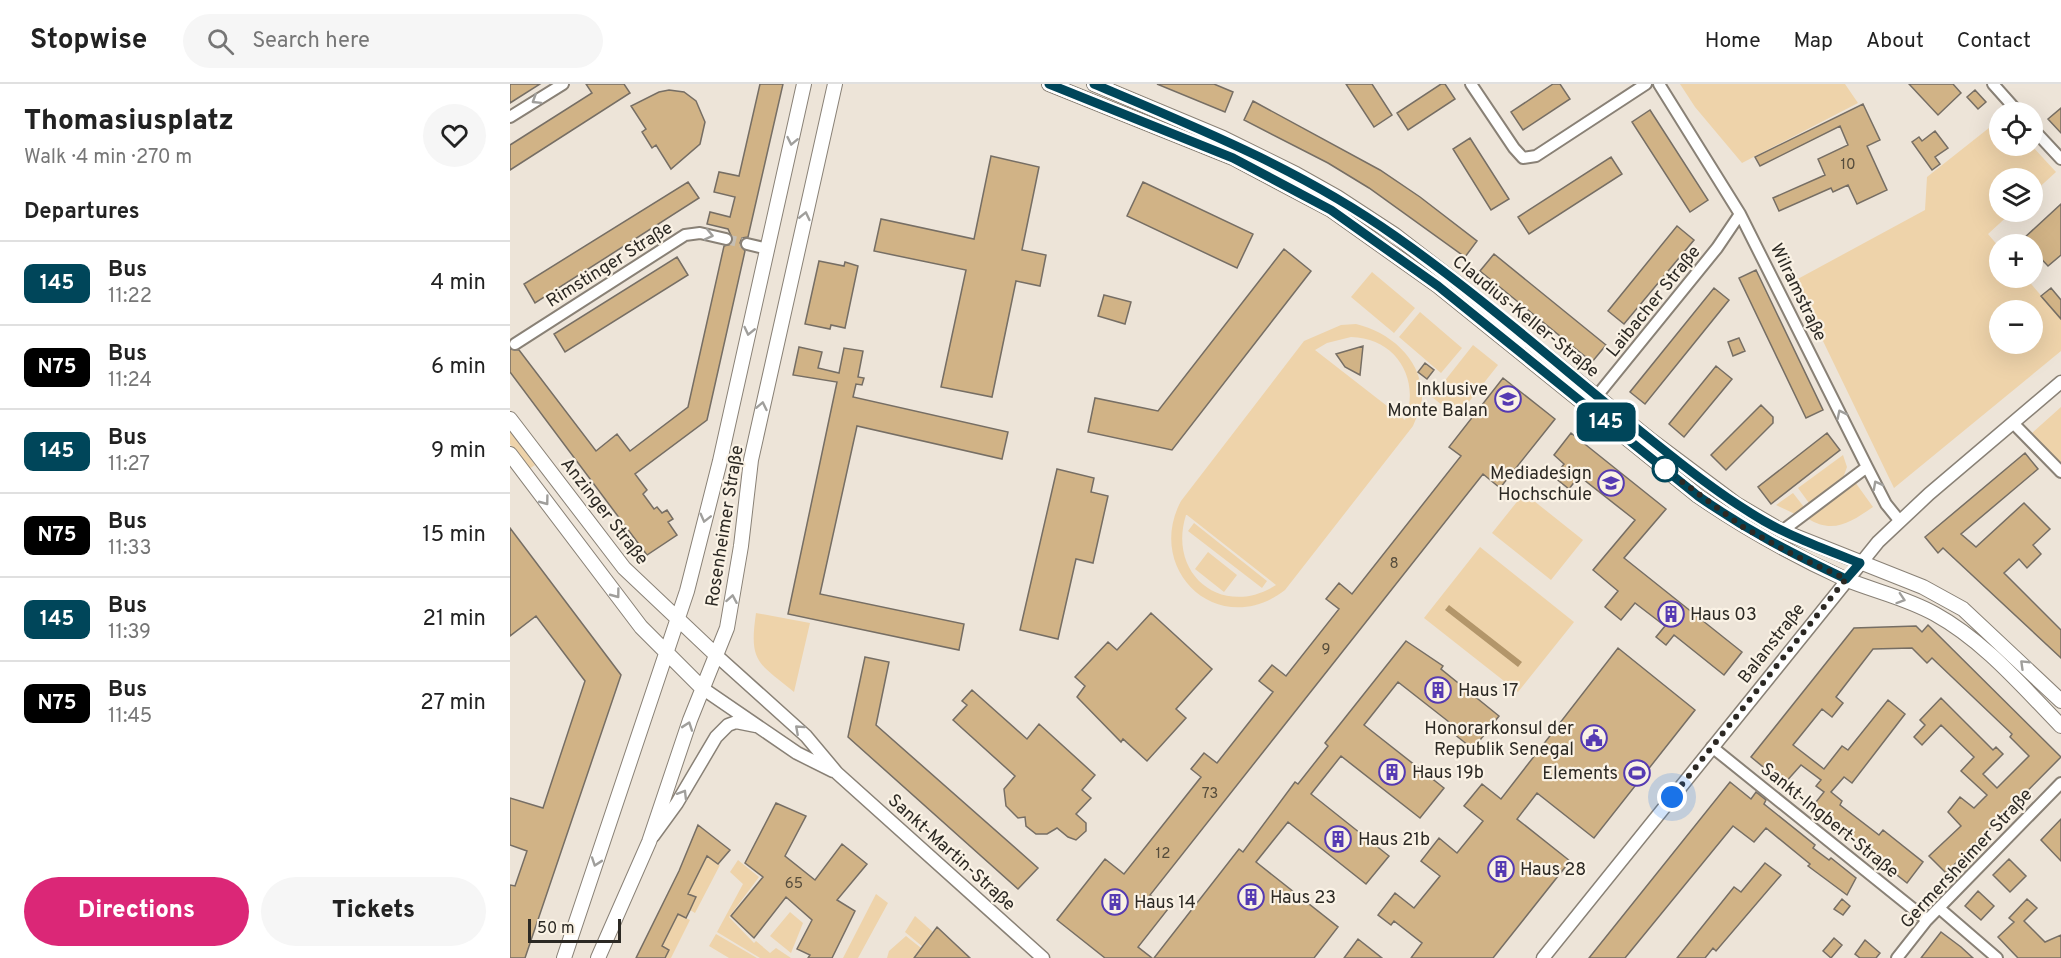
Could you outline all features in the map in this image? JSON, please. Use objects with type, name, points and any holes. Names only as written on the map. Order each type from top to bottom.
[{"type":"main road","name":"Rosenheimer Straße","points":[[564,958],[678,620],[720,462],[804,84]]},
{"type":"main road","name":"Rosenheimer Straße","points":[[598,958],[649,842],[702,688],[727,628],[741,546],[751,460],[835,84]]},
{"type":"main road","name":"Claudius-Keller-Straße","points":[[1049,84],[1233,158],[1331,210],[1438,286],[1698,496],[1743,527],[1790,553],[1846,579],[1914,603],[1958,628],[1991,655],[2061,726]]},
{"type":"main road","name":"Claudius-Keller-Straße","points":[[1094,84],[1223,138],[1337,197],[1431,262],[1736,504],[1782,531],[1923,587],[1963,609],[2061,701]]},
{"type":"main road","name":"Anzinger Straße","points":[[510,419],[624,568],[678,620]]},
{"type":"main road","points":[[510,454],[641,627],[667,655]]},
{"type":"main road","name":"Sankt-Martin-Straße","points":[[678,620],[716,655]]},
{"type":"main road","name":"Sankt-Martin-Straße","points":[[667,655],[702,688]]},
{"type":"street","points":[[510,117],[563,84]]},
{"type":"street","points":[[1472,84],[1523,158],[1536,156],[1646,84]]},
{"type":"street","name":"Wilramstraße","points":[[1659,84],[1740,214],[1886,504],[1899,520]]},
{"type":"street","points":[[1993,84],[2009,102]]},
{"type":"street","points":[[2043,140],[2061,159]]},
{"type":"street","name":"Laibacher Straße","points":[[1588,407],[1717,248],[1740,214]]},
{"type":"street","name":"Rimstinger Straße","points":[[515,344],[685,235],[700,233],[726,239]]},
{"type":"street","points":[[747,244],[768,249]]},
{"type":"street","name":"Balanstraße","points":[[1543,958],[1860,563],[1899,520],[2061,382]]},
{"type":"street","points":[[2013,423],[2061,472]]},
{"type":"street","points":[[1782,531],[1867,467]]},
{"type":"street","name":"Sankt-Martin-Straße","points":[[716,655],[806,736],[837,773],[1043,958]]},
{"type":"street","name":"Sankt-Martin-Straße","points":[[702,688],[798,753],[837,773]]},
{"type":"street","points":[[649,842],[677,803],[716,737],[728,725],[736,722],[756,726]]},
{"type":"street","name":"Sankt-Ingbert-Straße","points":[[1712,747],[1927,920]]},
{"type":"street","name":"Germersheimer Straße","points":[[1897,958],[1927,920],[2061,783]]},
{"type":"street","points":[[1939,908],[1997,958]]},
{"type":"shaded area","points":[[1680,84],[1845,84],[1858,103],[1742,163],[1695,107]]},
{"type":"shaded area","points":[[1989,128],[1989,156],[2041,156],[2056,172],[2043,184],[2043,168],[1989,168],[1989,222],[2001,222],[1988,234],[1989,288],[2035,288],[2061,319],[2061,351],[1894,488],[1794,281],[1925,210],[1927,177]]},
{"type":"shaded area","points":[[1372,272],[1415,308],[1394,333],[1351,297]]},
{"type":"shaded area","points":[[1420,312],[1462,348],[1441,373],[1399,337]]},
{"type":"shaded area","points":[[1356,324],[1380,333],[1401,348],[1409,358],[1420,381],[1422,394],[1421,406],[1413,426],[1285,590],[1260,604],[1236,607],[1213,602],[1194,590],[1180,573],[1172,551],[1172,527],[1181,501],[1304,341],[1341,325]],"holes":[[[1351,337],[1367,339],[1381,345],[1401,364],[1410,390],[1405,420],[1315,350],[1327,343]],[[1187,515],[1276,585],[1256,594],[1237,597],[1219,594],[1204,585],[1192,572],[1185,556],[1182,537]]]},
{"type":"shaded area","points":[[1473,345],[1498,365],[1457,417],[1432,397]]},
{"type":"shaded area","points":[[2061,407],[2061,466],[2031,434]]},
{"type":"shaded area","points":[[510,431],[535,465],[529,469],[510,444]]},
{"type":"shaded area","points":[[1843,455],[1847,467],[1843,478],[1809,503],[1798,488]]},
{"type":"shaded area","points":[[1855,482],[1873,507],[1849,522],[1834,526],[1825,526],[1807,518]]},
{"type":"shaded area","points":[[1524,493],[1583,540],[1551,580],[1492,533]]},
{"type":"shaded area","points":[[1793,493],[1804,507],[1795,514],[1776,505]]},
{"type":"shaded area","points":[[1194,523],[1267,581],[1262,588],[1188,531]]},
{"type":"shaded area","points":[[1480,547],[1574,622],[1518,692],[1424,618]]},
{"type":"shaded area","points":[[1208,552],[1237,575],[1224,592],[1195,569]]},
{"type":"shaded area","points":[[1449,605],[1522,662],[1518,667],[1445,610]]},
{"type":"shaded area","points":[[756,613],[810,623],[794,692],[764,667],[755,652]]},
{"type":"shaded area","points":[[707,856],[720,865],[695,913],[690,910],[696,897],[688,894]]},
{"type":"shaded area","points":[[738,860],[759,877],[729,917],[754,943],[756,941],[770,953],[776,948],[791,958],[760,958],[717,932],[743,884],[730,872]]},
{"type":"shaded area","points":[[876,894],[888,903],[858,958],[843,958]]},
{"type":"shaded area","points":[[790,912],[803,923],[791,953],[770,936]]},
{"type":"shaded area","points":[[678,914],[690,920],[671,958],[665,958],[669,950],[662,946]]},
{"type":"shaded area","points":[[915,916],[933,932],[923,947],[905,932]]},
{"type":"shaded area","points":[[716,934],[757,958],[729,958],[709,946]]},
{"type":"shaded area","points":[[906,936],[921,948],[914,958],[887,958],[889,951]]},
{"type":"building","points":[[510,84],[540,84],[510,103]]},
{"type":"building","points":[[586,84],[624,84],[630,93],[510,170],[510,145],[592,93]]},
{"type":"building","points":[[760,84],[783,84],[748,237],[742,238],[740,243],[745,251],[707,420],[635,474],[647,490],[643,494],[654,509],[657,507],[662,513],[667,510],[673,519],[668,522],[677,535],[647,555],[510,372],[510,349],[519,350],[596,451],[617,434],[630,451],[688,407],[724,246],[731,244],[733,240],[728,229],[707,224],[710,212],[730,217],[735,197],[714,192],[719,172],[739,176]]},
{"type":"building","points":[[1157,84],[1214,84],[1233,92],[1225,112]]},
{"type":"building","points":[[1346,84],[1372,84],[1392,115],[1374,127]]},
{"type":"building","points":[[1441,84],[1445,84],[1455,99],[1408,130],[1397,113]]},
{"type":"building","points":[[1553,84],[1560,84],[1570,99],[1523,130],[1511,112]]},
{"type":"building","points":[[1909,84],[1953,84],[1961,93],[1938,115]]},
{"type":"building","points":[[669,90],[684,92],[696,101],[705,122],[700,144],[671,169],[656,145],[652,148],[642,132],[646,129],[631,106],[659,92]]},
{"type":"building","points":[[1975,90],[1986,102],[1978,109],[1967,97]]},
{"type":"building","points":[[1253,101],[1380,170],[1420,197],[1477,241],[1465,257],[1369,188],[1328,163],[1244,120]]},
{"type":"building","points":[[1863,104],[1880,140],[1867,146],[1887,190],[1857,204],[1848,185],[1833,192],[1831,188],[1779,211],[1773,198],[1825,175],[1818,159],[1848,145],[1840,126],[1760,166],[1755,157]]},
{"type":"building","points":[[2061,108],[2061,133],[2048,119]]},
{"type":"building","points":[[1650,110],[1708,200],[1690,212],[1632,122]]},
{"type":"building","points":[[1935,131],[1948,148],[1935,157],[1940,164],[1932,170],[1912,142],[1919,137],[1922,141]]},
{"type":"building","points":[[1470,138],[1509,199],[1491,210],[1453,149]]},
{"type":"building","points":[[991,156],[1039,167],[1022,250],[1046,255],[1040,286],[1016,281],[992,397],[941,387],[966,270],[874,251],[881,219],[974,239]]},
{"type":"building","points":[[1611,157],[1622,174],[1529,234],[1518,217]]},
{"type":"building","points":[[688,182],[699,198],[535,303],[524,284]]},
{"type":"building","points":[[1143,182],[1253,234],[1237,268],[1127,216]]},
{"type":"building","points":[[2061,204],[2061,255],[2048,266],[2043,261],[2043,234],[2028,234]]},
{"type":"building","points":[[1677,226],[1694,240],[1624,324],[1608,311]]},
{"type":"building","points":[[1284,249],[1311,271],[1172,450],[1088,432],[1095,398],[1158,411]]},
{"type":"building","points":[[1494,254],[1606,345],[1592,362],[1480,271]]},
{"type":"building","points":[[677,257],[688,275],[565,352],[554,334]]},
{"type":"building","points":[[819,261],[844,266],[845,262],[858,266],[845,328],[831,325],[830,329],[805,324]]},
{"type":"building","points":[[1756,270],[1823,410],[1806,418],[1739,278]]},
{"type":"building","points":[[1714,288],[1729,300],[1645,404],[1630,392]]},
{"type":"building","points":[[2051,288],[2061,300],[2061,319],[2041,296]]},
{"type":"building","points":[[1104,295],[1131,302],[1125,324],[1098,316]]},
{"type":"building","points":[[1739,338],[1745,351],[1733,356],[1728,342]]},
{"type":"building","points":[[1363,346],[1360,375],[1345,367],[1336,354]]},
{"type":"building","points":[[799,347],[822,352],[818,368],[839,373],[844,348],[863,351],[858,377],[864,378],[862,385],[856,384],[853,397],[1008,432],[1002,459],[857,426],[820,594],[964,624],[959,650],[788,614],[837,382],[793,375]]},
{"type":"building","points":[[1425,363],[1434,370],[1427,379],[1418,372]]},
{"type":"building","points":[[1716,366],[1732,379],[1684,437],[1669,424]]},
{"type":"building","points":[[1503,378],[1555,419],[1500,488],[1483,474],[1150,895],[1168,909],[1138,947],[1152,958],[1105,958],[1057,920],[1105,859],[1124,874],[1201,777],[1191,769],[1204,753],[1217,763],[1273,692],[1259,681],[1272,665],[1286,676],[1339,609],[1326,599],[1339,583],[1352,594],[1461,456],[1449,447]]},
{"type":"building","points":[[1761,405],[1773,417],[1773,423],[1726,470],[1711,455]]},
{"type":"building","points":[[1571,433],[1666,509],[1624,558],[1742,652],[1724,675],[1674,635],[1666,645],[1656,637],[1665,626],[1635,603],[1621,620],[1605,607],[1618,591],[1593,570],[1635,520],[1579,476],[1569,489],[1554,477],[1564,464],[1554,455]]},
{"type":"building","points":[[1827,433],[1840,450],[1771,504],[1758,487]]},
{"type":"building","points":[[2025,453],[2038,469],[1961,534],[1976,547],[2024,503],[2050,529],[2033,545],[2041,554],[2027,568],[2019,559],[2004,573],[2061,630],[2061,658],[1943,548],[1938,553],[1925,537]]},
{"type":"building","points":[[1057,469],[1094,478],[1091,492],[1108,496],[1093,563],[1076,559],[1058,639],[1020,630]]},
{"type":"building","points":[[510,528],[621,675],[525,958],[510,958],[510,885],[515,886],[527,851],[510,845],[510,798],[543,808],[585,681],[536,616],[510,636]]},
{"type":"building","points":[[1151,613],[1212,669],[1176,709],[1186,718],[1147,761],[1123,739],[1121,742],[1077,697],[1085,686],[1075,677],[1108,642],[1117,650]]},
{"type":"building","points":[[1928,625],[2061,757],[1946,873],[1929,856],[1961,826],[1948,812],[1960,797],[1974,808],[1987,795],[1961,771],[1974,757],[1941,725],[1922,745],[1914,737],[1925,725],[1920,720],[1941,698],[1993,750],[1996,747],[2003,754],[1983,774],[1997,788],[2029,756],[2010,737],[2012,734],[1932,658],[1927,663],[1912,648],[1873,649],[1836,697],[1843,703],[1832,717],[1822,709],[1793,745],[1824,769],[1842,746],[1848,750],[1888,700],[1905,714],[1852,783],[1844,777],[1831,792],[1842,801],[1840,805],[1879,835],[1883,830],[1923,862],[1907,883],[1812,807],[1824,792],[1816,786],[1821,780],[1801,765],[1784,784],[1751,757],[1854,628],[1916,626],[1922,632]]},
{"type":"building","points":[[1406,641],[1443,666],[1441,669],[1499,716],[1473,749],[1454,734],[1458,729],[1398,682],[1364,725],[1444,788],[1420,818],[1341,756],[1311,794],[1389,856],[1366,884],[1288,822],[1256,862],[1338,927],[1314,958],[1154,958],[1239,849],[1243,852],[1295,782],[1298,784],[1328,746],[1325,743]]},
{"type":"building","points":[[1618,648],[1695,710],[1594,838],[1537,793],[1517,819],[1570,861],[1493,958],[1411,958],[1422,943],[1394,921],[1391,925],[1378,915],[1395,893],[1414,908],[1440,876],[1421,861],[1439,838],[1457,853],[1483,821],[1464,806],[1482,784],[1501,799]]},
{"type":"building","points":[[865,657],[889,662],[876,725],[1038,868],[1018,889],[848,737]]},
{"type":"building","points":[[972,690],[1027,739],[1039,724],[1095,775],[1082,790],[1091,798],[1076,814],[1086,823],[1086,831],[1076,840],[1057,828],[1047,834],[1036,834],[1026,826],[1025,817],[1018,818],[1006,806],[1004,789],[1015,776],[953,720],[967,705],[962,701]]},
{"type":"building","points":[[1730,782],[1751,799],[1756,792],[1766,800],[1764,804],[1815,845],[1813,848],[1829,860],[1831,858],[1856,878],[1847,895],[1808,866],[1810,864],[1766,828],[1754,842],[1733,826],[1625,958],[1589,958]]},
{"type":"building","points":[[776,803],[806,816],[785,856],[815,880],[842,844],[867,864],[837,900],[855,911],[832,958],[808,958],[810,955],[797,949],[812,920],[786,897],[754,938],[731,916],[763,877],[745,863]]},
{"type":"building","points":[[2061,819],[2061,861],[2041,840]]},
{"type":"building","points":[[698,825],[730,850],[718,864],[707,856],[688,894],[696,897],[686,918],[678,914],[662,946],[669,950],[665,958],[636,958],[679,871]]},
{"type":"building","points":[[2009,859],[2026,876],[2010,892],[1993,875]]},
{"type":"building","points":[[1765,863],[1781,875],[1716,951],[1713,948],[1705,958],[1677,958],[1734,887],[1741,892]]},
{"type":"building","points":[[1978,891],[1994,906],[1981,920],[1965,906]]},
{"type":"building","points":[[1842,899],[1850,906],[1843,915],[1834,909]]},
{"type":"building","points":[[2027,899],[2037,908],[2024,921],[2045,942],[2061,935],[2061,958],[2018,958],[1998,937],[2014,922],[2009,918]]},
{"type":"building","points":[[937,927],[954,943],[970,958],[914,958]]},
{"type":"building","points":[[1941,932],[1961,947],[1973,958],[1921,958]]},
{"type":"building","points":[[1834,938],[1842,945],[1831,958],[1823,951]]},
{"type":"building","points":[[1358,939],[1382,958],[1344,958]]},
{"type":"building","points":[[1865,940],[1880,953],[1876,958],[1860,958],[1855,954]]},
{"type":"tunnel","points":[[726,239],[747,244]]},
{"type":"bus line","name":"145","points":[[1049,84],[1233,158],[1331,210],[1438,286],[1698,496],[1743,527],[1770,543],[1846,579],[1860,563],[1782,531],[1736,504],[1652,441],[1457,283],[1395,236],[1337,197],[1223,138],[1094,84]]},
{"type":"place","name":"Inklusive Monte Balan","points":[[1508,399]]},
{"type":"place","name":"Mediadesign Hochschule","points":[[1611,483]]},
{"type":"place","name":"Haus 03","points":[[1671,614]]},
{"type":"place","name":"Haus 17","points":[[1438,690]]},
{"type":"place","name":"Honorarkonsul der Republik Senegal","points":[[1594,738]]},
{"type":"place","name":"Haus 19b","points":[[1392,772]]},
{"type":"place","name":"Elements","points":[[1637,773]]},
{"type":"place","name":"Haus 21b","points":[[1338,839]]},
{"type":"place","name":"Haus 28","points":[[1501,869]]},
{"type":"place","name":"Haus 23","points":[[1251,897]]},
{"type":"place","name":"Haus 14","points":[[1115,902]]},
{"type":"route","points":[[1665,469],[1698,496],[1743,527],[1770,543],[1846,579],[1672,797]]}]
